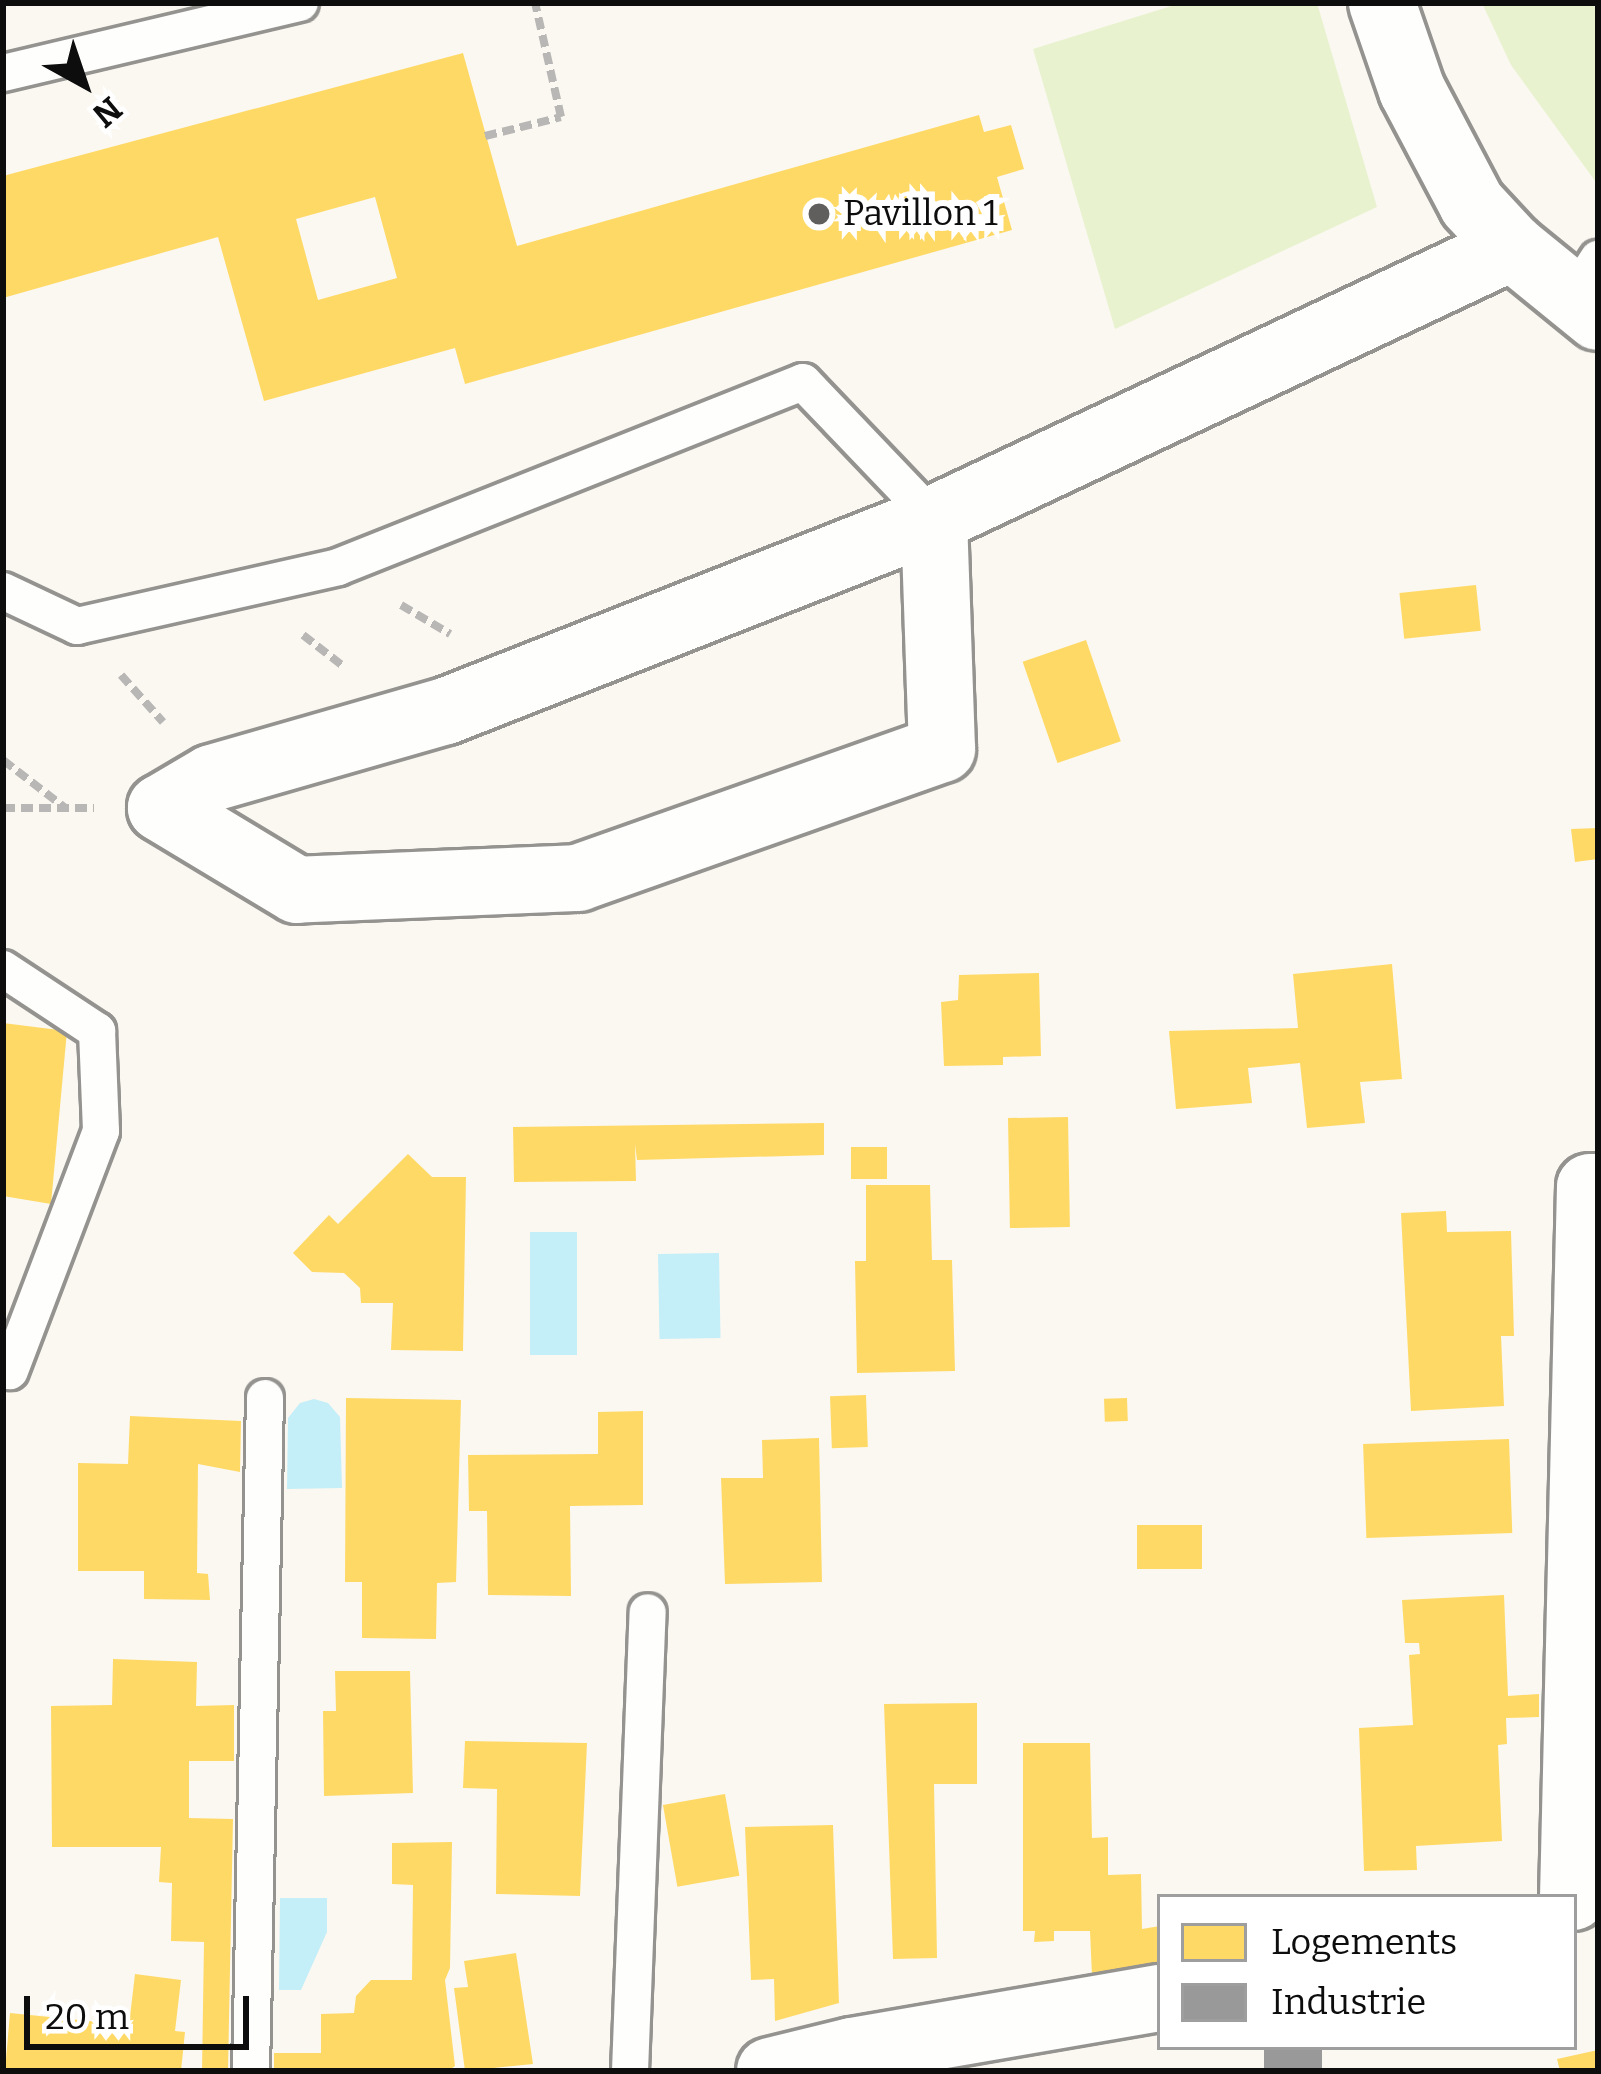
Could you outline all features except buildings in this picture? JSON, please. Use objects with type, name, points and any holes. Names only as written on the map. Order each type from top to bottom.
[{"type":"street","points":[[1382,3],[1441,152],[1472,204],[1512,247],[1590,291]]},
{"type":"street","points":[[186,793],[415,721],[934,519],[1512,247]]},
{"type":"street","points":[[186,793],[297,890],[578,878],[942,749],[934,519]]},
{"type":"street","points":[[1573,1894],[1590,1187],[1598,1187]]},
{"type":"street","points":[[770,2071],[852,2051],[1157,2000]]},
{"type":"lane","points":[[3,73],[300,3]]},
{"type":"lane","points":[[3,591],[77,626],[338,567],[803,382],[934,519]]},
{"type":"lane","points":[[3,970],[97,1031],[100,1131],[10,1371]]},
{"type":"lane","points":[[251,2071],[265,1398]]},
{"type":"lane","points":[[630,2071],[649,1612]]},
{"type":"path","points":[[485,136],[561,117],[535,3]]},
{"type":"path","points":[[338,567],[525,679]]},
{"type":"path","points":[[244,590],[415,721]]},
{"type":"path","points":[[3,808],[65,808],[186,793],[77,626]]},
{"type":"path","points":[[3,760],[65,808]]},
{"type":"green space","points":[[1181,3],[1317,3],[1377,207],[1115,329],[1033,49]]},
{"type":"green space","points":[[1482,3],[1598,3],[1598,185],[1511,65]]},
{"type":"water","points":[[530,1232],[577,1232],[577,1355],[530,1355]]},
{"type":"water","points":[[719,1253],[720,1338],[659,1339],[658,1254]]},
{"type":"water","points":[[314,1399],[328,1403],[340,1417],[342,1488],[287,1489],[288,1418],[300,1403]]},
{"type":"water","points":[[280,1898],[327,1898],[327,1932],[301,1990],[279,1990]]},
{"type":"place","name":"Pavillon 1","points":[[819,214]]}]
